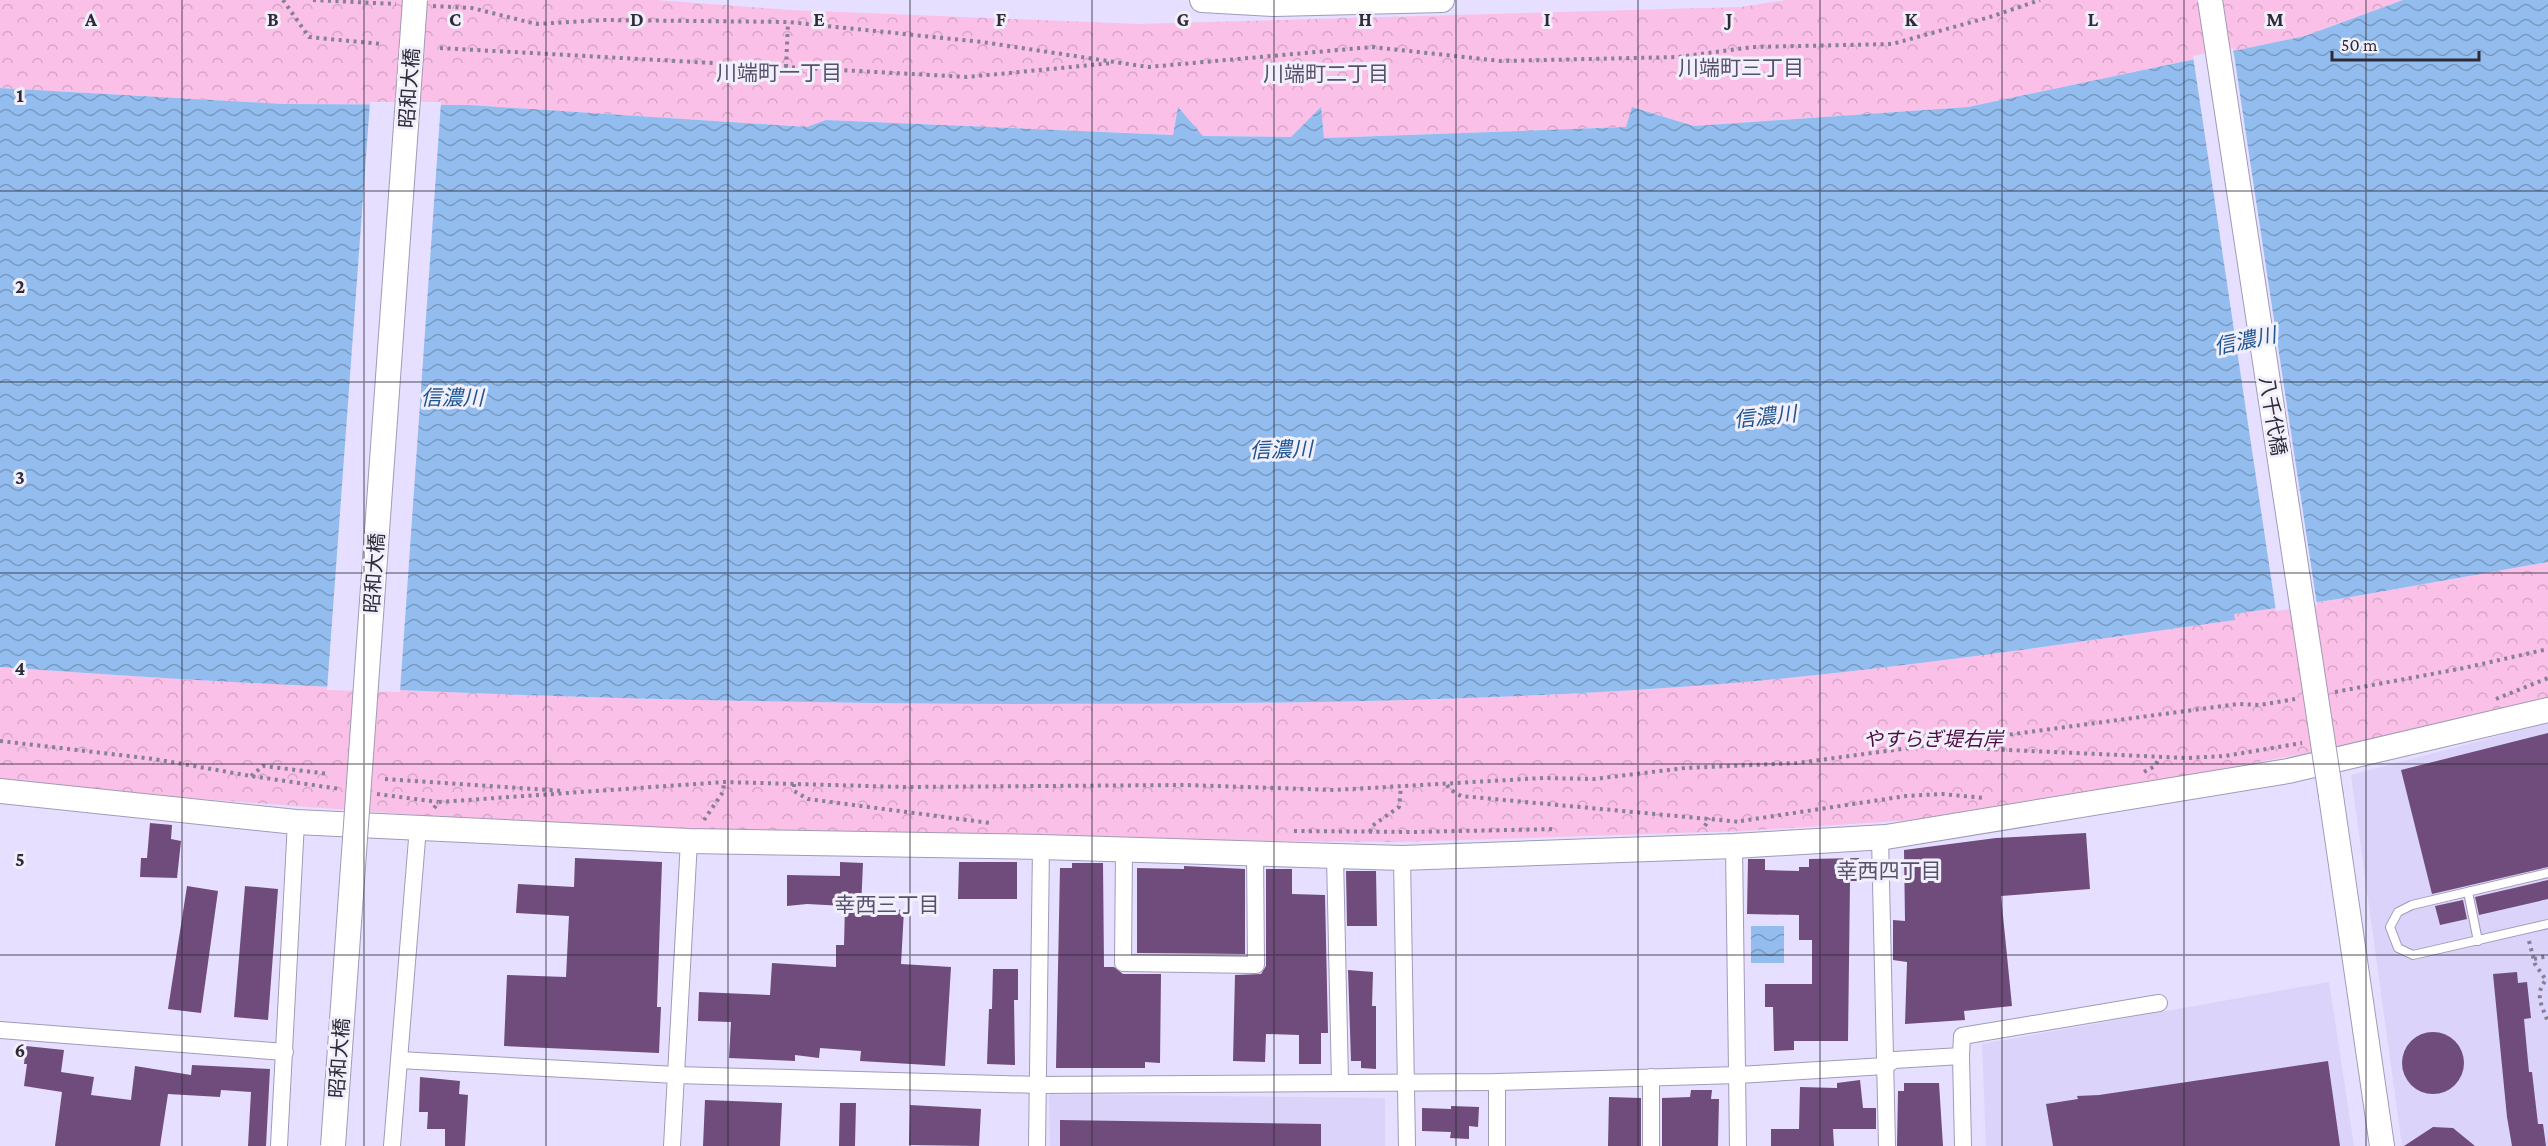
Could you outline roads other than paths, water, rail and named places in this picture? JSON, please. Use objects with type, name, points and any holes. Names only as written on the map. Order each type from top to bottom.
[{"type":"street","points":[[1202,0],[1274,4],[1442,0]]},
{"type":"street","name":"八千代橋","points":[[2210,0],[2382,1146]]},
{"type":"street","name":"昭和大橋","points":[[333,1146],[415,4]]},
{"type":"street","points":[[0,791],[296,822],[1402,858],[1738,846],[1880,837],[2288,771],[2548,710]]},
{"type":"street","points":[[279,1146],[296,822]]},
{"type":"street","points":[[392,1146],[418,827]]},
{"type":"street","points":[[672,1146],[697,835]]},
{"type":"street","points":[[1880,837],[1887,1146]]},
{"type":"street","points":[[1738,846],[1738,1146]]},
{"type":"street","points":[[1037,1146],[1041,847]]},
{"type":"street","points":[[1125,849],[1123,963],[1256,965],[1256,852]]},
{"type":"street","points":[[1335,856],[1340,1082]]},
{"type":"street","points":[[1402,858],[1407,1146]]},
{"type":"street","points":[[1963,1146],[1962,1036],[2159,1003]]},
{"type":"street","points":[[0,1030],[285,1052]]},
{"type":"street","points":[[399,1060],[676,1075],[1039,1084],[1497,1082],[1738,1075],[1884,1066],[1894,1060],[1961,1056]]},
{"type":"street","points":[[1651,1077],[1651,1146]]},
{"type":"street","points":[[1497,1082],[1497,1146]]},
{"type":"lane","points":[[2478,941],[2468,892],[2548,873]]},
{"type":"lane","points":[[2548,873],[2412,905],[2398,912],[2390,927],[2398,948],[2413,955],[2548,924]]},
{"type":"water","name":"信濃川","points":[[2403,0],[2548,0],[2548,562],[2345,598],[2234,614],[2235,620],[1978,656],[1721,684],[1547,695],[1372,701],[1198,703],[1023,704],[767,701],[383,689],[0,667],[0,88],[284,104],[469,105],[807,127],[826,120],[1173,135],[1178,107],[1203,136],[1291,137],[1321,107],[1324,138],[1626,127],[1632,107],[1694,126],[1968,107],[2305,36]]},
{"type":"water","points":[[1751,926],[1784,926],[1784,963],[1751,963]]},
{"type":"district","name":"川端町三丁目","points":[[1741,68]]},
{"type":"district","name":"川端町一丁目","points":[[779,73]]},
{"type":"district","name":"川端町二丁目","points":[[1326,74]]},
{"type":"district","name":"幸西四丁目","points":[[1889,871]]},
{"type":"district","name":"幸西三丁目","points":[[887,905]]},
{"type":"park label","name":"やすらぎ堤右岸","points":[[1933,739]]}]
